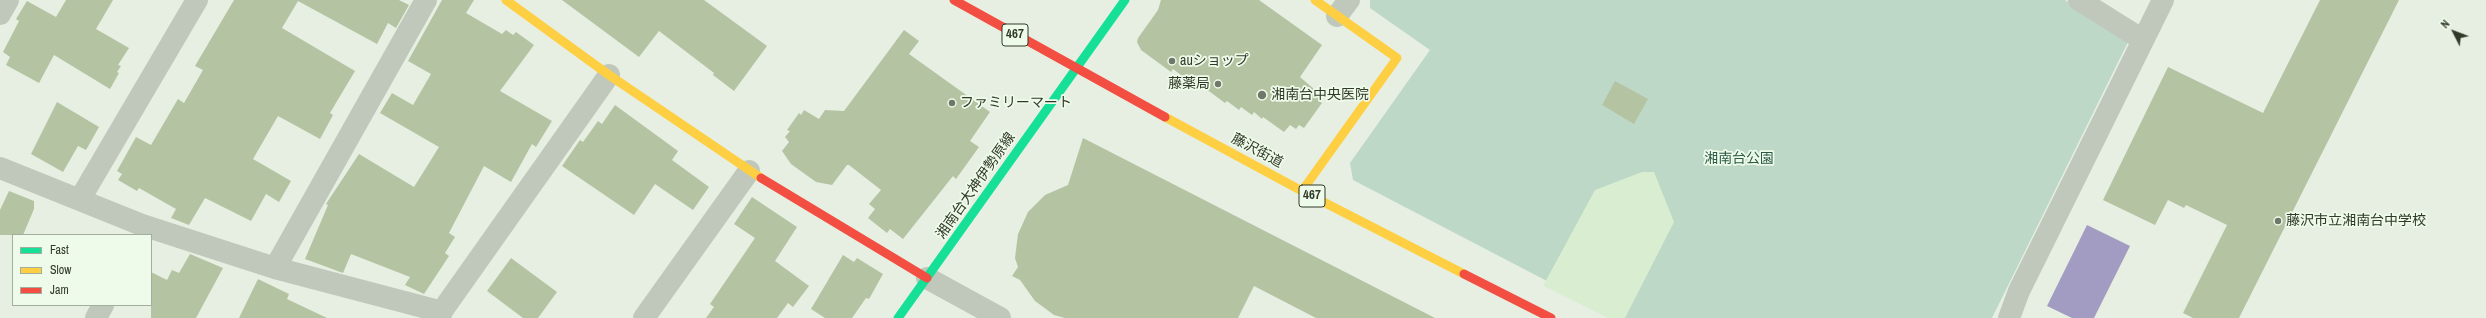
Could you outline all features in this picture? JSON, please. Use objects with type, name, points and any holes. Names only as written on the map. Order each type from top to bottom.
[{"type":"main road","points":[[506,0],[608,75],[749,171],[927,278]]},
{"type":"main road","name":"藤沢街道","points":[[954,0],[1076,69],[1302,191],[1551,318]]},
{"type":"main road","name":"湘南台大神伊勢原線","points":[[898,318],[1126,0]]},
{"type":"main road","points":[[1302,191],[1396,58],[1343,8],[1315,0]]},
{"type":"street","points":[[0,14],[8,0]]},
{"type":"street","points":[[80,199],[197,0]]},
{"type":"street","points":[[275,268],[426,0]]},
{"type":"street","points":[[2079,0],[2143,40]]},
{"type":"street","points":[[2011,317],[2019,291],[2163,0]]},
{"type":"street","points":[[0,168],[80,199],[140,230],[440,315],[608,75]]},
{"type":"street","points":[[644,318],[749,171]]},
{"type":"street","points":[[927,278],[1000,318]]},
{"type":"street","points":[[96,318],[102,306]]},
{"type":"green space","name":"湘南台公園","points":[[1370,0],[2065,0],[2129,40],[1992,318],[1618,318],[1353,180],[1350,163],[1430,50],[1370,8]]},
{"type":"shaded area","points":[[1642,172],[1654,172],[1674,222],[1625,318],[1608,318],[1543,286],[1595,190]]},
{"type":"shaded area","points":[[2087,225],[2130,246],[2094,318],[2072,318],[2047,306]]},
{"type":"building","points":[[66,0],[113,0],[96,29],[129,48],[118,65],[121,66],[117,72],[119,73],[110,89],[54,55],[39,83],[6,65],[10,57],[3,52],[19,21],[16,19],[27,1],[56,17]]},
{"type":"building","points":[[234,0],[399,0],[409,5],[396,28],[388,23],[377,44],[298,1],[282,28],[355,71],[330,113],[333,115],[320,139],[278,116],[253,159],[291,181],[279,202],[266,194],[251,221],[205,198],[189,225],[171,218],[176,209],[139,188],[137,191],[118,180],[122,174],[117,171],[136,137],[151,145],[178,99],[184,103],[203,70],[195,66]]},
{"type":"building","points":[[442,0],[474,0],[466,13],[502,34],[506,30],[513,35],[516,32],[534,45],[500,91],[552,121],[536,147],[532,144],[511,182],[484,166],[449,233],[455,237],[445,253],[449,256],[424,294],[405,285],[410,277],[351,254],[343,273],[305,259],[328,205],[326,204],[359,154],[414,187],[439,147],[380,113],[392,93],[413,105],[431,74],[408,61]]},
{"type":"building","points":[[562,0],[704,0],[767,46],[734,91],[713,75],[714,73],[659,31],[639,57]]},
{"type":"building","points":[[1161,0],[1259,0],[1322,45],[1300,77],[1321,95],[1318,100],[1322,103],[1304,128],[1299,125],[1296,129],[1290,125],[1284,132],[1263,117],[1262,119],[1254,112],[1252,115],[1241,107],[1239,110],[1227,101],[1225,103],[1198,83],[1192,80],[1190,82],[1173,69],[1171,72],[1141,50],[1137,42],[1138,38],[1158,10]]},
{"type":"building","points":[[2320,0],[2399,0],[2239,318],[2193,318],[2183,313],[2227,225],[2186,205],[2184,208],[2168,200],[2155,225],[2103,200],[2168,67],[2263,113]]},
{"type":"building","points":[[904,30],[919,41],[909,54],[990,112],[970,141],[979,147],[956,179],[953,176],[903,239],[890,229],[887,233],[868,218],[875,209],[869,204],[881,190],[849,165],[847,165],[832,185],[816,182],[791,164],[782,151],[789,142],[785,137],[790,131],[787,130],[799,113],[801,115],[804,110],[819,119],[825,110],[844,111]]},
{"type":"building","points":[[1615,81],[1648,99],[1634,124],[1602,105]]},
{"type":"building","points":[[57,102],[99,127],[86,150],[78,146],[63,172],[31,154]]},
{"type":"building","points":[[615,105],[678,151],[672,160],[709,187],[693,210],[655,184],[634,215],[562,166],[580,140],[583,142],[598,121],[602,124]]},
{"type":"building","points":[[1083,138],[1435,318],[1316,318],[1254,286],[1238,318],[1065,318],[1054,315],[1035,301],[1020,280],[1012,276],[1018,267],[1015,258],[1018,234],[1028,212],[1045,195],[1068,185]]},
{"type":"building","points":[[9,191],[34,201],[34,209],[23,234],[0,235],[0,210]]},
{"type":"building","points":[[752,197],[797,227],[775,261],[809,286],[793,307],[788,303],[777,318],[706,318],[714,307],[710,304],[755,238],[734,224]]},
{"type":"building","points":[[190,254],[223,268],[196,318],[151,318],[152,272],[167,280],[172,270],[179,273]]},
{"type":"building","points":[[843,255],[854,262],[857,258],[883,274],[869,299],[866,298],[852,318],[825,318],[811,309]]},
{"type":"building","points":[[511,258],[557,292],[538,318],[523,318],[487,291]]},
{"type":"building","points":[[258,279],[289,294],[287,299],[327,318],[239,318]]},
{"type":"traffic: fast","points":[[898,318],[1125,0]]},
{"type":"traffic: slow","points":[[506,0],[609,75],[761,178]]},
{"type":"traffic: slow","points":[[1302,191],[1397,58],[1315,0]]},
{"type":"traffic: slow","points":[[1165,117],[1302,191],[1464,274]]},
{"type":"traffic: jam","points":[[954,0],[1165,117]]},
{"type":"traffic: jam","points":[[761,178],[927,278]]},
{"type":"traffic: jam","points":[[1464,274],[1551,318]]},
{"type":"place","name":"auショップ","points":[[1172,61]]},
{"type":"place","name":"藤薬局","points":[[1218,84]]},
{"type":"place","name":"湘南台中央医院","points":[[1262,95]]},
{"type":"place","name":"ファミリーマート","points":[[952,103]]},
{"type":"place","name":"藤沢市立湘南台中学校","points":[[2278,221]]}]
